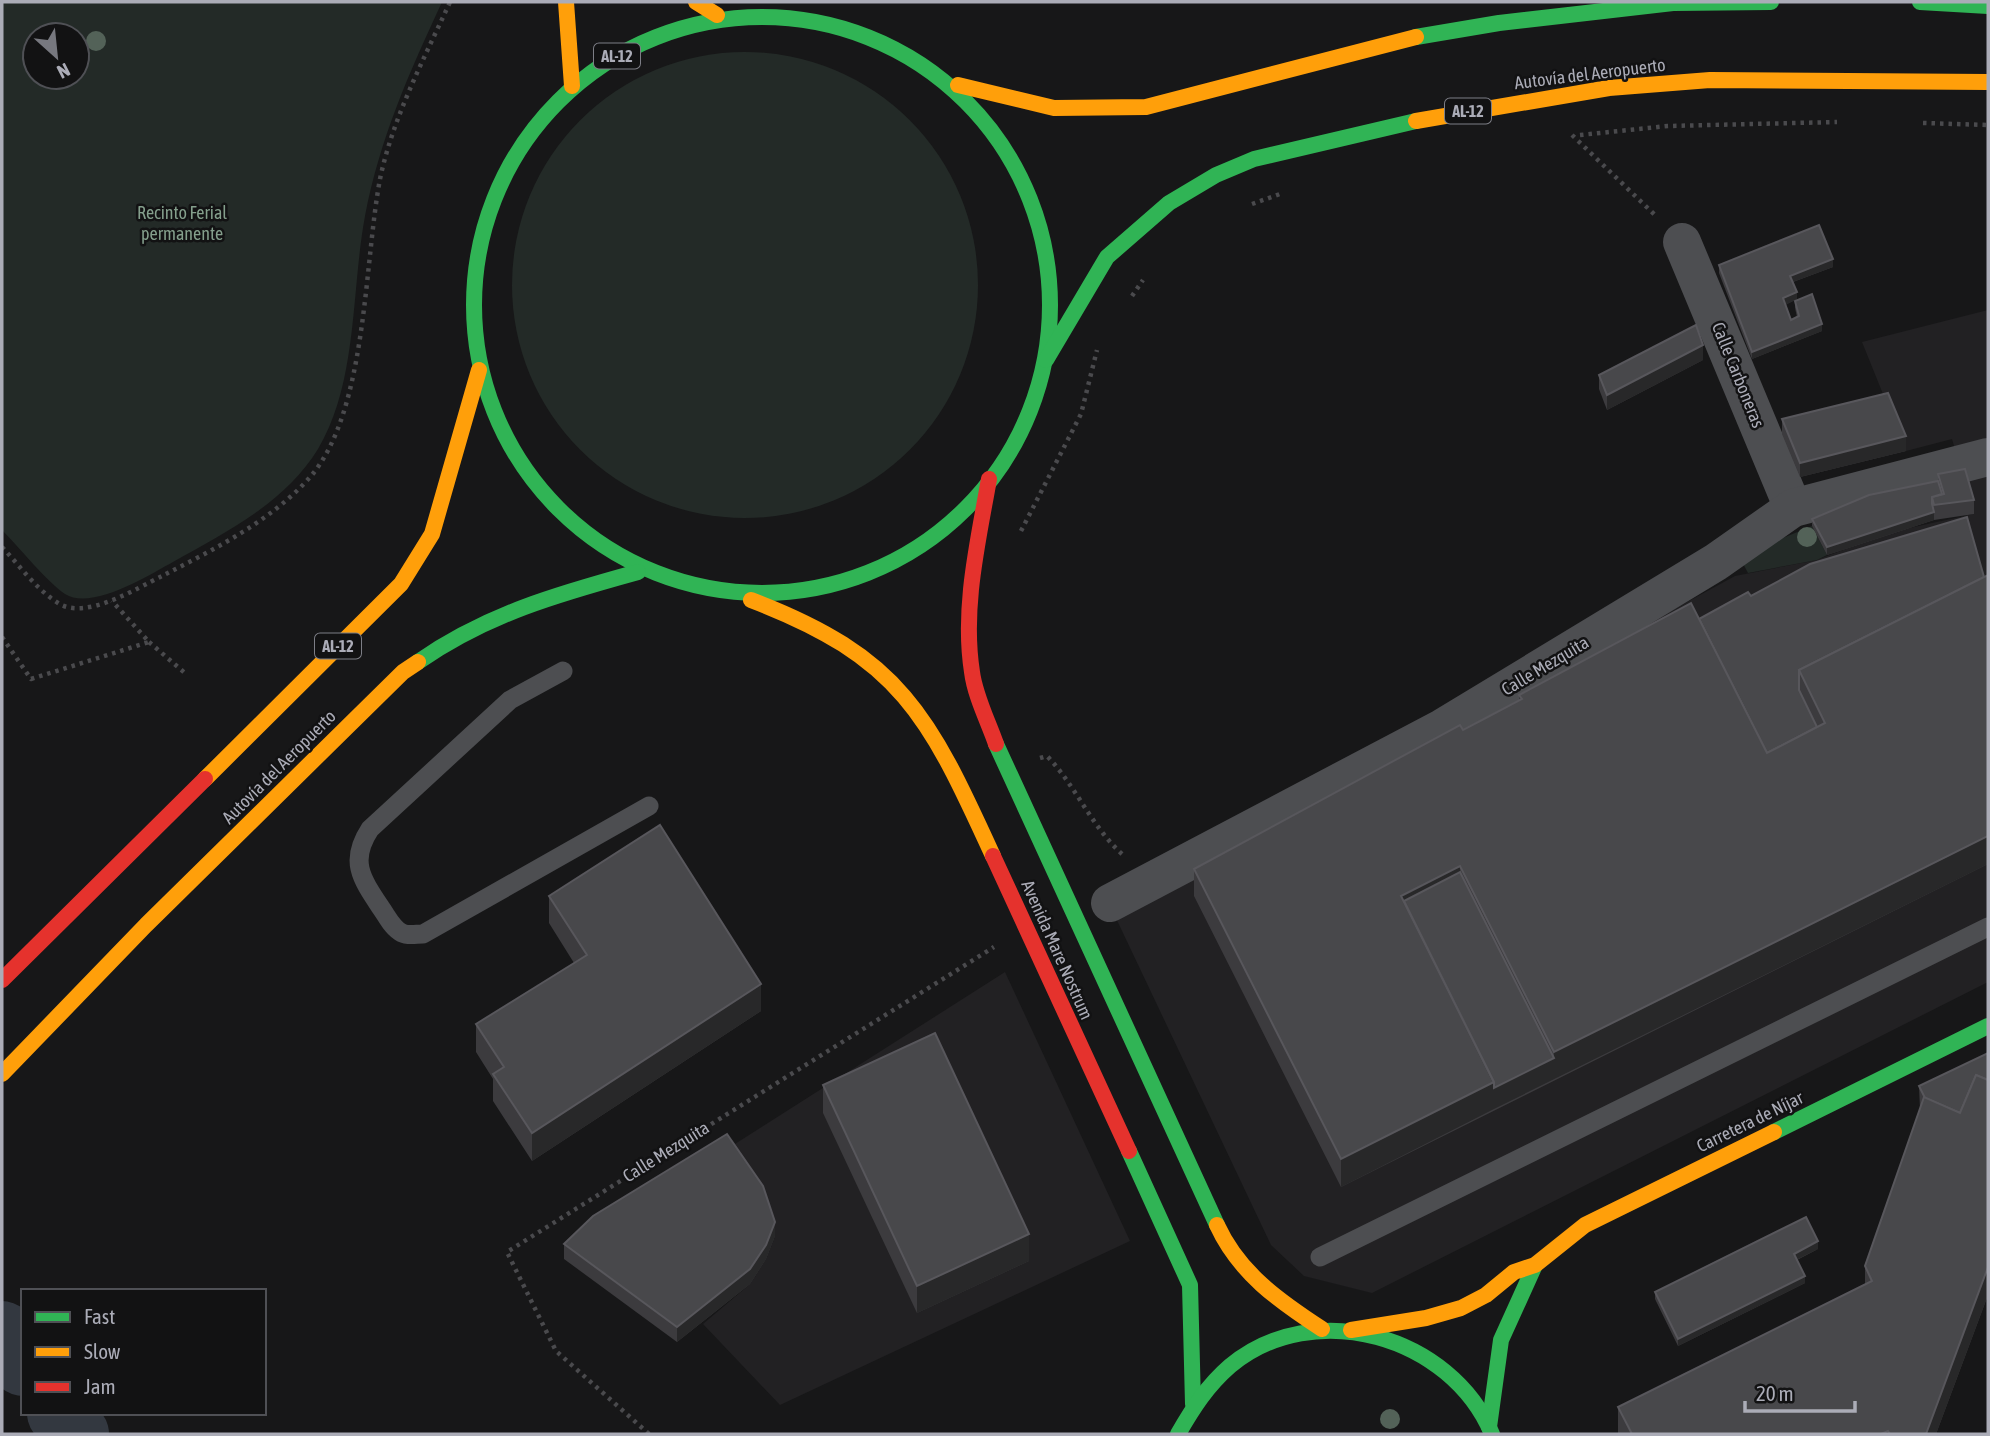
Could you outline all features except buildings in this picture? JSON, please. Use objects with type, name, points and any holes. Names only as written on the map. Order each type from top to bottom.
[{"type":"main road","points":[[566,2],[572,86]]},
{"type":"main road","points":[[696,2],[717,15]]},
{"type":"main road","name":"AL-12","points":[[2,980],[401,584],[432,534],[478,370],[476,298],[481,256],[498,197],[530,132],[572,86],[634,45],[717,15],[766,15],[835,29],[883,43],[958,85],[1054,108],[1146,107],[1390,41],[1499,23],[1673,3],[1771,2]]},
{"type":"main road","points":[[1920,2],[1988,6]]},
{"type":"main road","name":"Autovía del Aeropuerto","points":[[1043,364],[1107,257],[1169,203],[1216,176],[1254,159],[1386,126],[1609,88],[1710,80],[1988,82]]},
{"type":"main road","name":"AL-12","points":[[478,370],[510,440],[545,491],[582,531],[638,572],[689,589],[751,600],[819,591],[884,567],[942,528],[989,479],[1022,424],[1043,364],[1048,271],[1030,199],[1000,141],[958,85]]},
{"type":"main road","name":"Avenida Mare Nostrum","points":[[989,479],[975,561],[969,621],[972,674],[1003,764],[1229,1252],[1273,1297],[1322,1329]]},
{"type":"main road","name":"Autovía del Aeropuerto","points":[[2,1074],[146,925],[403,673],[457,635],[528,604],[638,572]]},
{"type":"main road","name":"Avenida Mare Nostrum","points":[[751,600],[804,619],[841,640],[882,670],[917,710],[961,785],[1190,1285],[1189,1410]]},
{"type":"main road","name":"Carretera de Níjar","points":[[1351,1330],[1451,1311],[1486,1295],[1514,1272],[1535,1265],[1585,1225],[1988,1026]]},
{"type":"main road","name":"Carretera de Níjar","points":[[1490,1431],[1501,1340],[1535,1265]]},
{"type":"main road","points":[[1171,1431],[1227,1366],[1272,1340],[1322,1329],[1376,1334],[1423,1353],[1455,1379],[1490,1431]]},
{"type":"street","name":"Calle Carboneras","points":[[1682,242],[1793,508]]},
{"type":"street","name":"Calle Mezquita","points":[[1110,903],[1441,728],[1716,562],[1793,508],[1988,457]]},
{"type":"lane","points":[[562,671],[510,700],[370,829],[359,845],[358,864],[365,883],[394,928],[404,935],[423,934],[649,806]]},
{"type":"lane","points":[[1320,1257],[1988,928]]},
{"type":"path","points":[[2,547],[59,604],[83,609],[112,601],[249,527],[286,500],[312,475],[328,450],[343,414],[355,363],[381,176],[402,106],[450,2]]},
{"type":"path","points":[[1559,137],[1668,126],[1843,122]]},
{"type":"path","points":[[1916,122],[1988,125]]},
{"type":"path","points":[[1572,135],[1682,242]]},
{"type":"path","points":[[1241,208],[1286,192]]},
{"type":"path","points":[[1128,301],[1150,273]]},
{"type":"path","points":[[1016,541],[1081,414],[1099,343]]},
{"type":"path","points":[[112,601],[149,642],[186,674]]},
{"type":"path","points":[[2,637],[31,679],[149,642]]},
{"type":"path","points":[[1032,750],[1036,759]]},
{"type":"path","name":"Calle Mezquita","points":[[649,1434],[556,1351],[508,1252],[1025,928]]},
{"type":"shaded area","points":[[1988,310],[1988,982],[1372,1293],[1304,1276],[1271,1245],[1114,914],[1735,576],[1817,560],[1886,533],[1974,514],[1952,439],[1906,451],[1862,342]]},
{"type":"shaded area","points":[[1005,972],[1130,1241],[780,1405],[703,1324],[750,1284],[766,1259],[775,1236],[727,1149]]},
{"type":"green space","name":"Recinto Ferial permanente","points":[[2,2],[442,2],[407,80],[371,187],[361,245],[347,366],[331,423],[318,449],[289,486],[253,514],[173,562],[120,589],[105,595],[76,598],[58,589],[2,530]]},
{"type":"green space","points":[[745,52],[790,57],[834,70],[855,80],[893,105],[925,137],[950,175],[968,217],[978,285],[973,330],[960,374],[950,395],[925,433],[893,465],[855,490],[813,508],[745,518],[700,513],[656,500],[635,490],[597,465],[565,433],[540,395],[522,353],[512,285],[517,240],[530,196],[540,175],[565,137],[597,105],[635,80],[677,62]]},
{"type":"green space","points":[[1812,526],[1827,555],[1817,560],[1748,573],[1739,556]]},
{"type":"waterway","points":[[2,1334],[21,1360]]},
{"type":"waterway","points":[[62,1415],[76,1434]]},
{"type":"traffic: fast","points":[[1416,37],[1499,23],[1673,3],[1771,2]]},
{"type":"traffic: fast","points":[[1920,2],[1988,6]]},
{"type":"traffic: fast","points":[[762,17],[818,23],[872,39],[922,66],[965,102],[1001,145],[1028,195],[1044,249],[1050,305],[1044,361],[1028,415],[1001,465],[965,508],[922,544],[872,571],[818,587],[762,593],[706,587],[652,571],[602,544],[559,508],[523,465],[496,415],[480,361],[474,305],[480,249],[496,195],[523,145],[559,102],[602,66],[652,39],[706,23],[762,17]]},
{"type":"traffic: fast","points":[[1046,360],[1107,257],[1169,203],[1216,175],[1254,159],[1416,121]]},
{"type":"traffic: fast","points":[[418,662],[444,645],[497,618],[551,597],[638,572]]},
{"type":"traffic: fast","points":[[996,744],[1217,1225]]},
{"type":"traffic: fast","points":[[1774,1132],[1988,1026]]},
{"type":"traffic: fast","points":[[1129,1151],[1190,1285],[1193,1404]]},
{"type":"traffic: fast","points":[[1489,1427],[1501,1340],[1535,1265]]},
{"type":"traffic: fast","points":[[1178,1434],[1201,1398],[1230,1366],[1264,1345],[1301,1333],[1339,1331],[1377,1337],[1413,1351],[1446,1372],[1472,1400],[1492,1434]]},
{"type":"traffic: slow","points":[[566,2],[572,86]]},
{"type":"traffic: slow","points":[[696,2],[717,15]]},
{"type":"traffic: slow","points":[[958,85],[1054,108],[1146,107],[1416,37]]},
{"type":"traffic: slow","points":[[1416,121],[1609,88],[1710,80],[1988,82]]},
{"type":"traffic: slow","points":[[205,779],[401,584],[432,534],[479,370]]},
{"type":"traffic: slow","points":[[751,600],[802,622],[843,644],[877,669],[904,697],[928,729],[949,765],[993,856]]},
{"type":"traffic: slow","points":[[2,1074],[146,925],[403,672],[418,662]]},
{"type":"traffic: slow","points":[[1351,1330],[1426,1318],[1461,1308],[1486,1295],[1514,1272],[1535,1265],[1585,1225],[1774,1132]]},
{"type":"traffic: slow","points":[[1217,1225],[1226,1242],[1249,1272],[1291,1308],[1322,1329]]},
{"type":"traffic: jam","points":[[989,479],[970,599],[969,648],[976,690],[996,744]]},
{"type":"traffic: jam","points":[[2,980],[205,779]]},
{"type":"traffic: jam","points":[[993,856],[1129,1151]]}]
